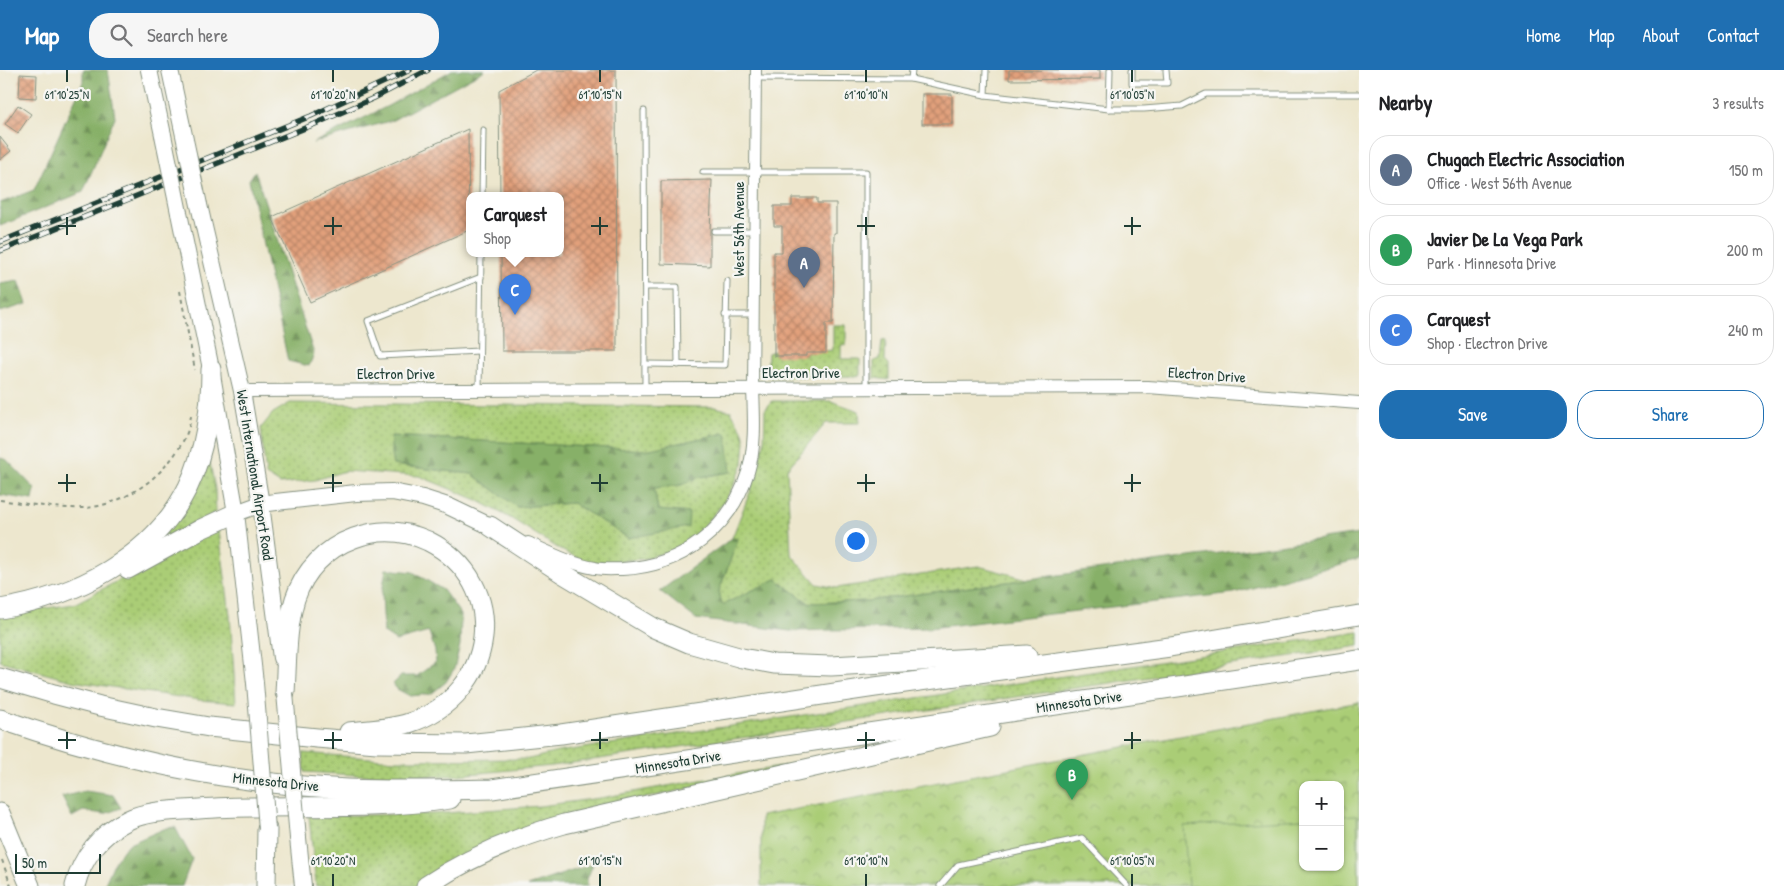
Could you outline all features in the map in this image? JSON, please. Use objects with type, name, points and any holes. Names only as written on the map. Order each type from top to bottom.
[{"type":"highway","points":[[0,609],[26,605],[78,586],[128,558],[145,544],[170,516],[188,487],[201,448],[210,394],[203,373]]},
{"type":"highway","points":[[44,599],[62,598],[81,592],[119,574],[201,529],[236,513]]},
{"type":"highway","points":[[490,526],[562,573],[654,628],[689,643],[742,658],[774,664],[832,666],[1170,647]]},
{"type":"highway","points":[[284,693],[290,623],[304,578],[317,562],[346,541],[363,535],[382,532],[400,532],[419,537],[439,547],[453,557],[474,585],[480,602],[483,620],[483,637],[480,653],[468,681],[444,706],[410,723],[391,728],[296,736]]},
{"type":"highway","points":[[0,678],[54,694],[156,718],[209,727],[377,743],[466,744],[562,734],[1170,647],[1359,615]]},
{"type":"highway","name":"Minnesota Drive","points":[[0,719],[104,752],[239,779],[347,789],[394,791],[492,789],[1359,660]]},
{"type":"highway","points":[[426,886],[449,871],[489,850],[527,835],[564,824],[955,734],[1182,687]]},
{"type":"highway","points":[[75,886],[84,861],[104,836],[123,822],[151,813],[230,807],[418,804],[458,798],[492,789]]},
{"type":"highway","points":[[0,813],[30,886]]},
{"type":"highway","points":[[266,886],[267,830]]},
{"type":"main road","name":"West International Airport Road","points":[[148,70],[180,213],[203,373],[236,513],[255,683],[267,830],[274,886]]},
{"type":"main road","name":"West International Airport Road","points":[[170,70],[242,391],[261,504],[272,583],[303,886]]},
{"type":"main road","points":[[203,373],[242,391]]},
{"type":"main road","points":[[236,513],[261,504],[356,493],[392,492],[431,500],[490,526]]},
{"type":"street","name":"West 56th Avenue","points":[[753,389],[756,74]]},
{"type":"street","name":"Electron Drive","points":[[242,391],[1148,387],[1359,403]]},
{"type":"street","points":[[490,526],[566,560],[598,568],[636,568],[656,564],[690,549],[721,522],[741,490],[748,471],[754,444],[753,389]]},
{"type":"lane","points":[[911,79],[912,70]]},
{"type":"lane","points":[[986,70],[986,95]]},
{"type":"lane","points":[[1109,109],[1110,70]]},
{"type":"lane","points":[[1132,70],[1132,83],[1167,83],[1166,70]]},
{"type":"lane","points":[[756,74],[911,79],[986,95],[1109,109],[1182,106],[1206,94],[1359,94]]},
{"type":"lane","points":[[644,111],[645,390]]},
{"type":"lane","points":[[482,192],[483,130]]},
{"type":"lane","points":[[703,172],[866,172],[866,388]]},
{"type":"lane","points":[[714,231],[754,231]]},
{"type":"lane","points":[[479,391],[481,257]]},
{"type":"lane","points":[[479,352],[380,356],[368,322],[481,277]]},
{"type":"lane","points":[[645,364],[725,365],[727,281]]},
{"type":"lane","points":[[644,287],[677,287],[678,364]]},
{"type":"lane","points":[[726,315],[754,315]]},
{"type":"lane","points":[[940,886],[958,865],[1082,838],[1127,886]]},
{"type":"path","points":[[179,286],[195,369],[203,373]]},
{"type":"path","points":[[0,500],[56,508],[86,508],[116,500],[142,487],[168,465],[187,434],[193,409]]},
{"type":"path","points":[[0,855],[11,886]]},
{"type":"green space","points":[[83,70],[108,70],[115,117],[83,192],[0,226],[0,203],[34,190],[83,82]]},
{"type":"green space","points":[[452,70],[485,70],[393,120],[313,143],[388,106]]},
{"type":"green space","points":[[255,171],[314,354],[309,366],[288,361],[249,180]]},
{"type":"green space","points":[[19,281],[27,304],[0,312],[0,284]]},
{"type":"green space","points":[[833,325],[846,325],[846,345],[841,345],[841,359],[860,359],[860,376],[767,377],[768,353],[774,351],[806,356],[806,353],[833,350]]},
{"type":"green space","points":[[886,340],[885,360],[889,364],[889,380],[874,378],[874,361],[880,359],[882,341]]},
{"type":"green space","points":[[772,401],[831,401],[859,411],[860,423],[826,423],[787,469],[791,554],[817,584],[837,588],[978,566],[1028,579],[868,601],[809,603],[776,579],[722,605],[719,591],[738,539],[732,538],[750,492],[764,443],[765,410]]},
{"type":"green space","points":[[290,403],[715,407],[731,411],[743,432],[745,441],[743,464],[733,487],[721,506],[695,536],[673,550],[643,559],[588,563],[561,550],[512,519],[477,500],[419,476],[345,471],[315,480],[280,484],[266,475],[261,428],[273,413]],"holes":[[[725,433],[730,472],[700,477],[681,485],[654,488],[658,510],[689,513],[628,538],[573,503],[517,507],[472,474],[393,465],[391,436],[646,450]]]},
{"type":"green space","points":[[726,433],[731,472],[700,477],[681,485],[654,488],[658,510],[689,513],[688,527],[628,538],[573,503],[517,507],[472,474],[393,465],[391,455],[391,436],[646,450]]},
{"type":"green space","points":[[0,458],[7,460],[35,489],[33,500],[0,495]]},
{"type":"green space","points":[[209,458],[215,489],[216,512],[154,545]]},
{"type":"green space","points":[[214,530],[219,531],[230,615],[236,703],[199,700],[72,681],[0,661],[0,615],[74,604]]},
{"type":"green space","points":[[1359,534],[1359,559],[1234,593],[929,628],[790,631],[696,619],[660,591],[732,538],[738,539],[719,591],[722,605],[776,579],[809,603],[868,601]]},
{"type":"green space","points":[[386,569],[413,572],[443,590],[461,615],[460,645],[454,669],[446,682],[431,694],[410,696],[397,689],[393,684],[401,676],[417,676],[436,662],[435,651],[429,632],[396,641],[384,633],[382,593]]},
{"type":"green space","points":[[1359,632],[1359,646],[552,766],[448,776],[356,775],[305,772],[303,753],[396,760],[529,759],[558,752]]},
{"type":"green space","points":[[1359,702],[1359,886],[761,886],[761,816]]},
{"type":"green space","points":[[804,763],[619,804],[418,886],[316,886],[309,816],[432,814],[540,806],[600,798]]},
{"type":"green space","points":[[85,791],[113,795],[121,808],[104,814],[83,811],[72,817],[62,797]]},
{"type":"green space","points":[[1357,815],[1359,886],[1188,886],[1184,826],[1299,819],[1299,871],[1344,871],[1344,816]]},
{"type":"green space","points":[[175,827],[192,859],[182,886],[104,886],[114,863],[127,845],[166,828]]},
{"type":"green space","points":[[593,864],[587,879],[587,886],[527,886]]},
{"type":"building","points":[[536,70],[616,70],[617,351],[502,351],[501,257],[564,257],[564,192],[500,192],[499,90]]},
{"type":"building","points":[[1009,70],[1100,70],[1100,79],[1009,80]]},
{"type":"building","points":[[20,74],[37,75],[36,98],[19,97]]},
{"type":"building","points":[[922,94],[952,94],[952,124],[922,124]]},
{"type":"building","points":[[18,105],[31,114],[18,133],[5,124]]},
{"type":"building","points":[[468,129],[469,192],[466,192],[466,231],[310,302],[272,217]]},
{"type":"building","points":[[0,137],[11,151],[0,160]]},
{"type":"building","points":[[712,180],[710,266],[661,264],[661,181]]},
{"type":"building","points":[[792,198],[817,198],[817,203],[836,203],[833,323],[826,323],[826,353],[806,353],[806,356],[774,356],[774,252],[782,252],[782,226],[774,226],[774,206],[792,206]]},
{"type":"railway","points":[[0,242],[311,116],[410,70]]},
{"type":"railway","points":[[0,251],[315,124],[374,98],[428,70]]},
{"type":"place","name":"Chugach Electric Association","points":[[804,288]]},
{"type":"place","name":"Carquest","points":[[515,315]]},
{"type":"place","name":"Javier De La Vega Park","points":[[1072,800]]}]
